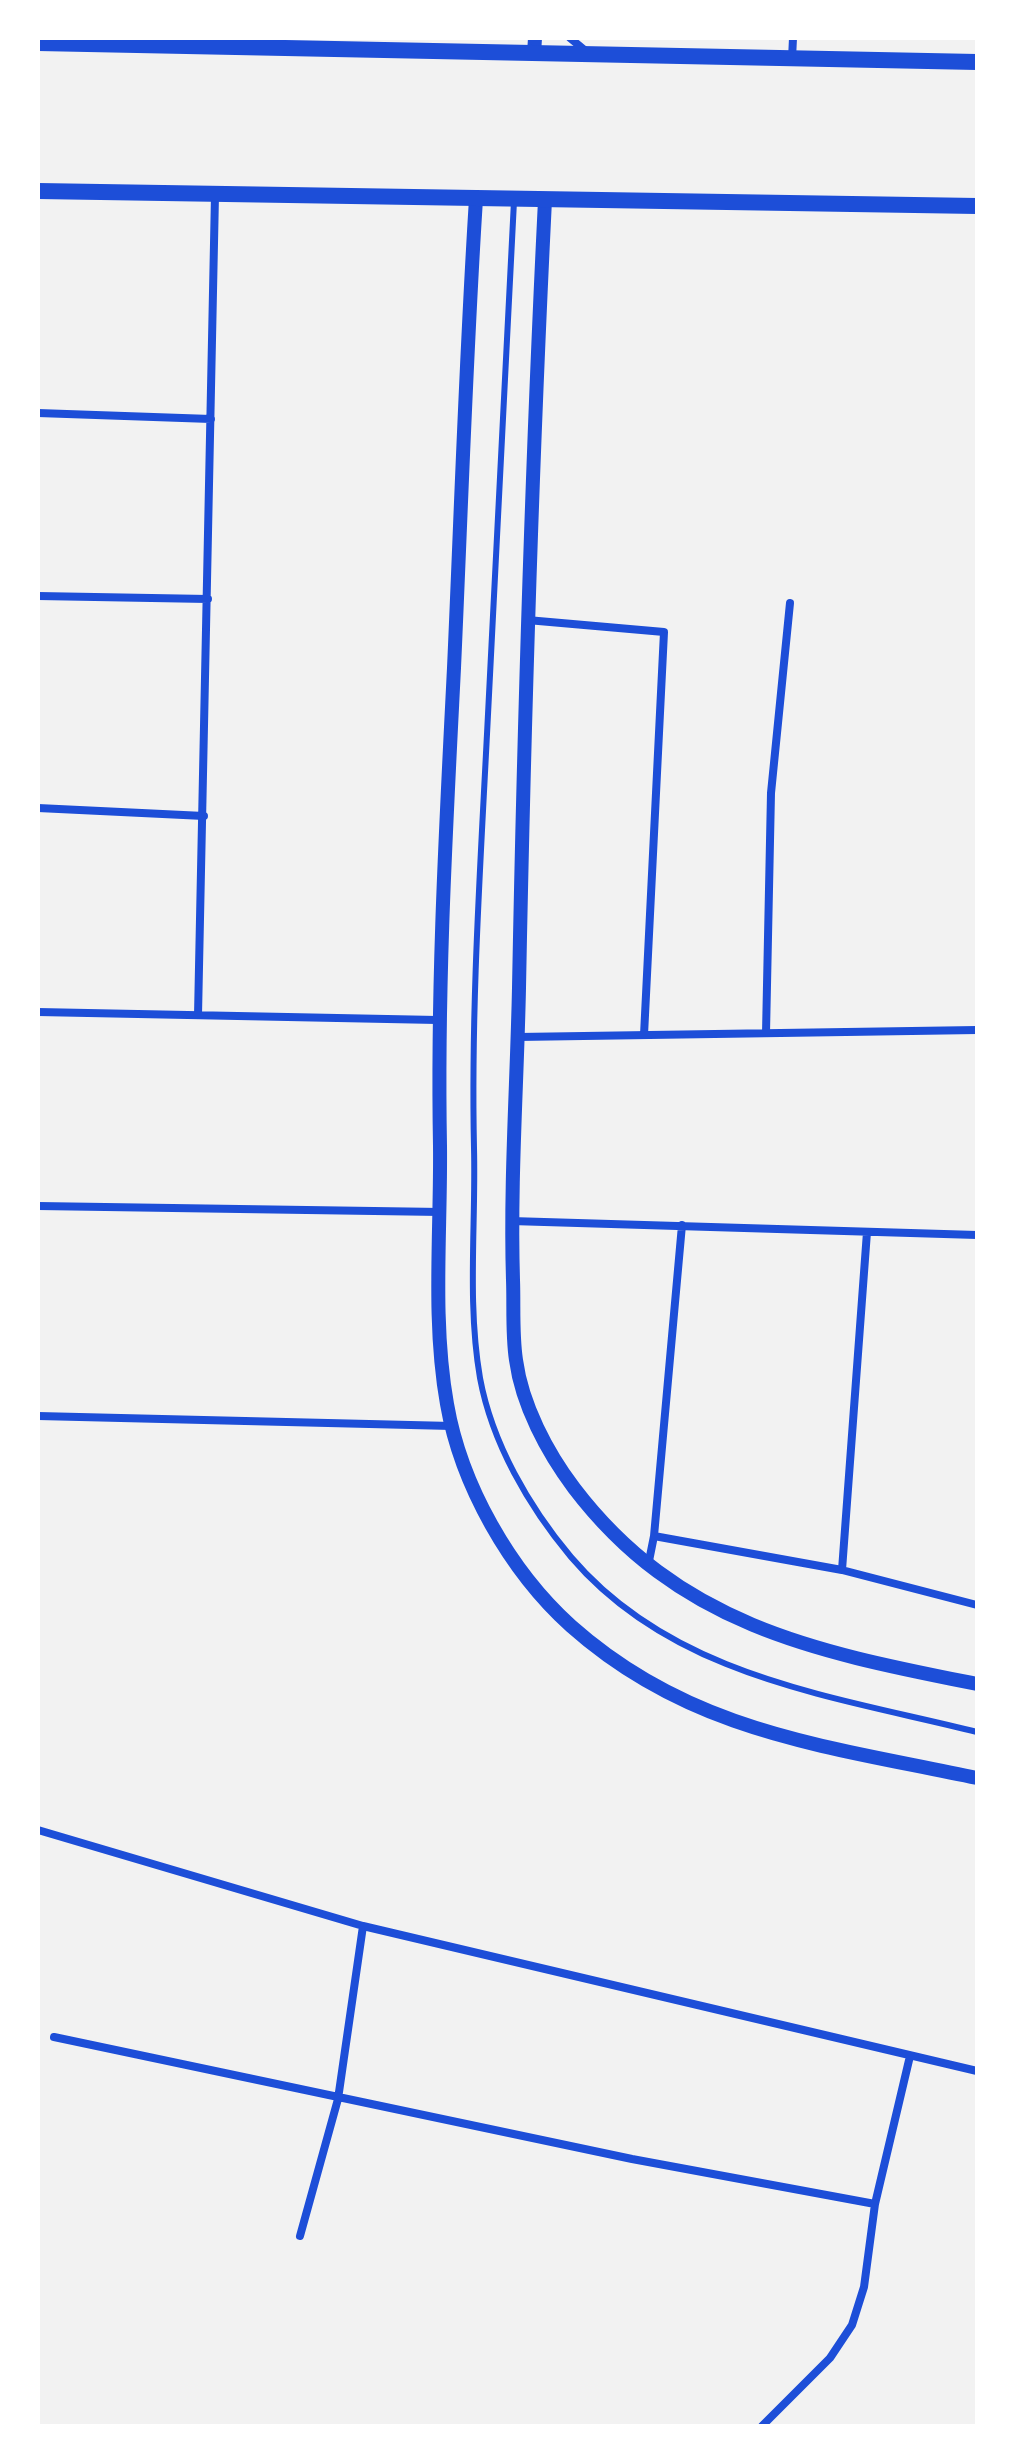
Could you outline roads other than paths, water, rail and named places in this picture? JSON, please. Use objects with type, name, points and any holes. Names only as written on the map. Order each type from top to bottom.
[{"type":"main road","points":[[38,43],[534,46],[590,55],[977,62]]},
{"type":"main road","points":[[38,191],[977,206]]},
{"type":"street","points":[[570,38],[590,55]]},
{"type":"street","points":[[792,59],[793,38]]},
{"type":"street","points":[[198,1015],[215,195]]},
{"type":"street","points":[[476,199],[437,1020],[440,1338],[452,1426],[486,1514],[528,1579],[570,1625],[644,1682],[708,1714],[775,1735],[977,1778]]},
{"type":"street","points":[[545,200],[527,620],[511,1221],[516,1361],[533,1420],[572,1486],[613,1534],[648,1566],[706,1605],[773,1635],[835,1656],[977,1684]]},
{"type":"street","points":[[38,413],[211,419]]},
{"type":"street","points":[[38,596],[208,599]]},
{"type":"street","points":[[766,1033],[771,793],[790,603]]},
{"type":"street","points":[[527,620],[664,632],[644,1035]]},
{"type":"street","points":[[38,808],[204,816]]},
{"type":"street","points":[[38,1012],[437,1020]]},
{"type":"street","points":[[518,1037],[977,1030]]},
{"type":"street","points":[[38,1206],[441,1212]]},
{"type":"street","points":[[511,1221],[977,1235]]},
{"type":"street","points":[[648,1566],[654,1536],[682,1225]]},
{"type":"street","points":[[842,1570],[867,1232]]},
{"type":"street","points":[[38,1416],[452,1426]]},
{"type":"street","points":[[654,1536],[842,1570],[977,1605]]},
{"type":"street","points":[[38,1830],[363,1926],[977,2071]]},
{"type":"street","points":[[300,2236],[338,2099],[363,1926]]},
{"type":"street","points":[[54,2037],[338,2099],[875,2204]]},
{"type":"street","points":[[762,2426],[830,2358],[852,2325],[864,2287],[875,2204],[910,2056]]},
{"type":"lane","points":[[514,199],[472,1033],[476,1216],[474,1316],[480,1380],[493,1424],[514,1473],[572,1558],[609,1595],[654,1629],[702,1657],[744,1674],[977,1732]]}]
